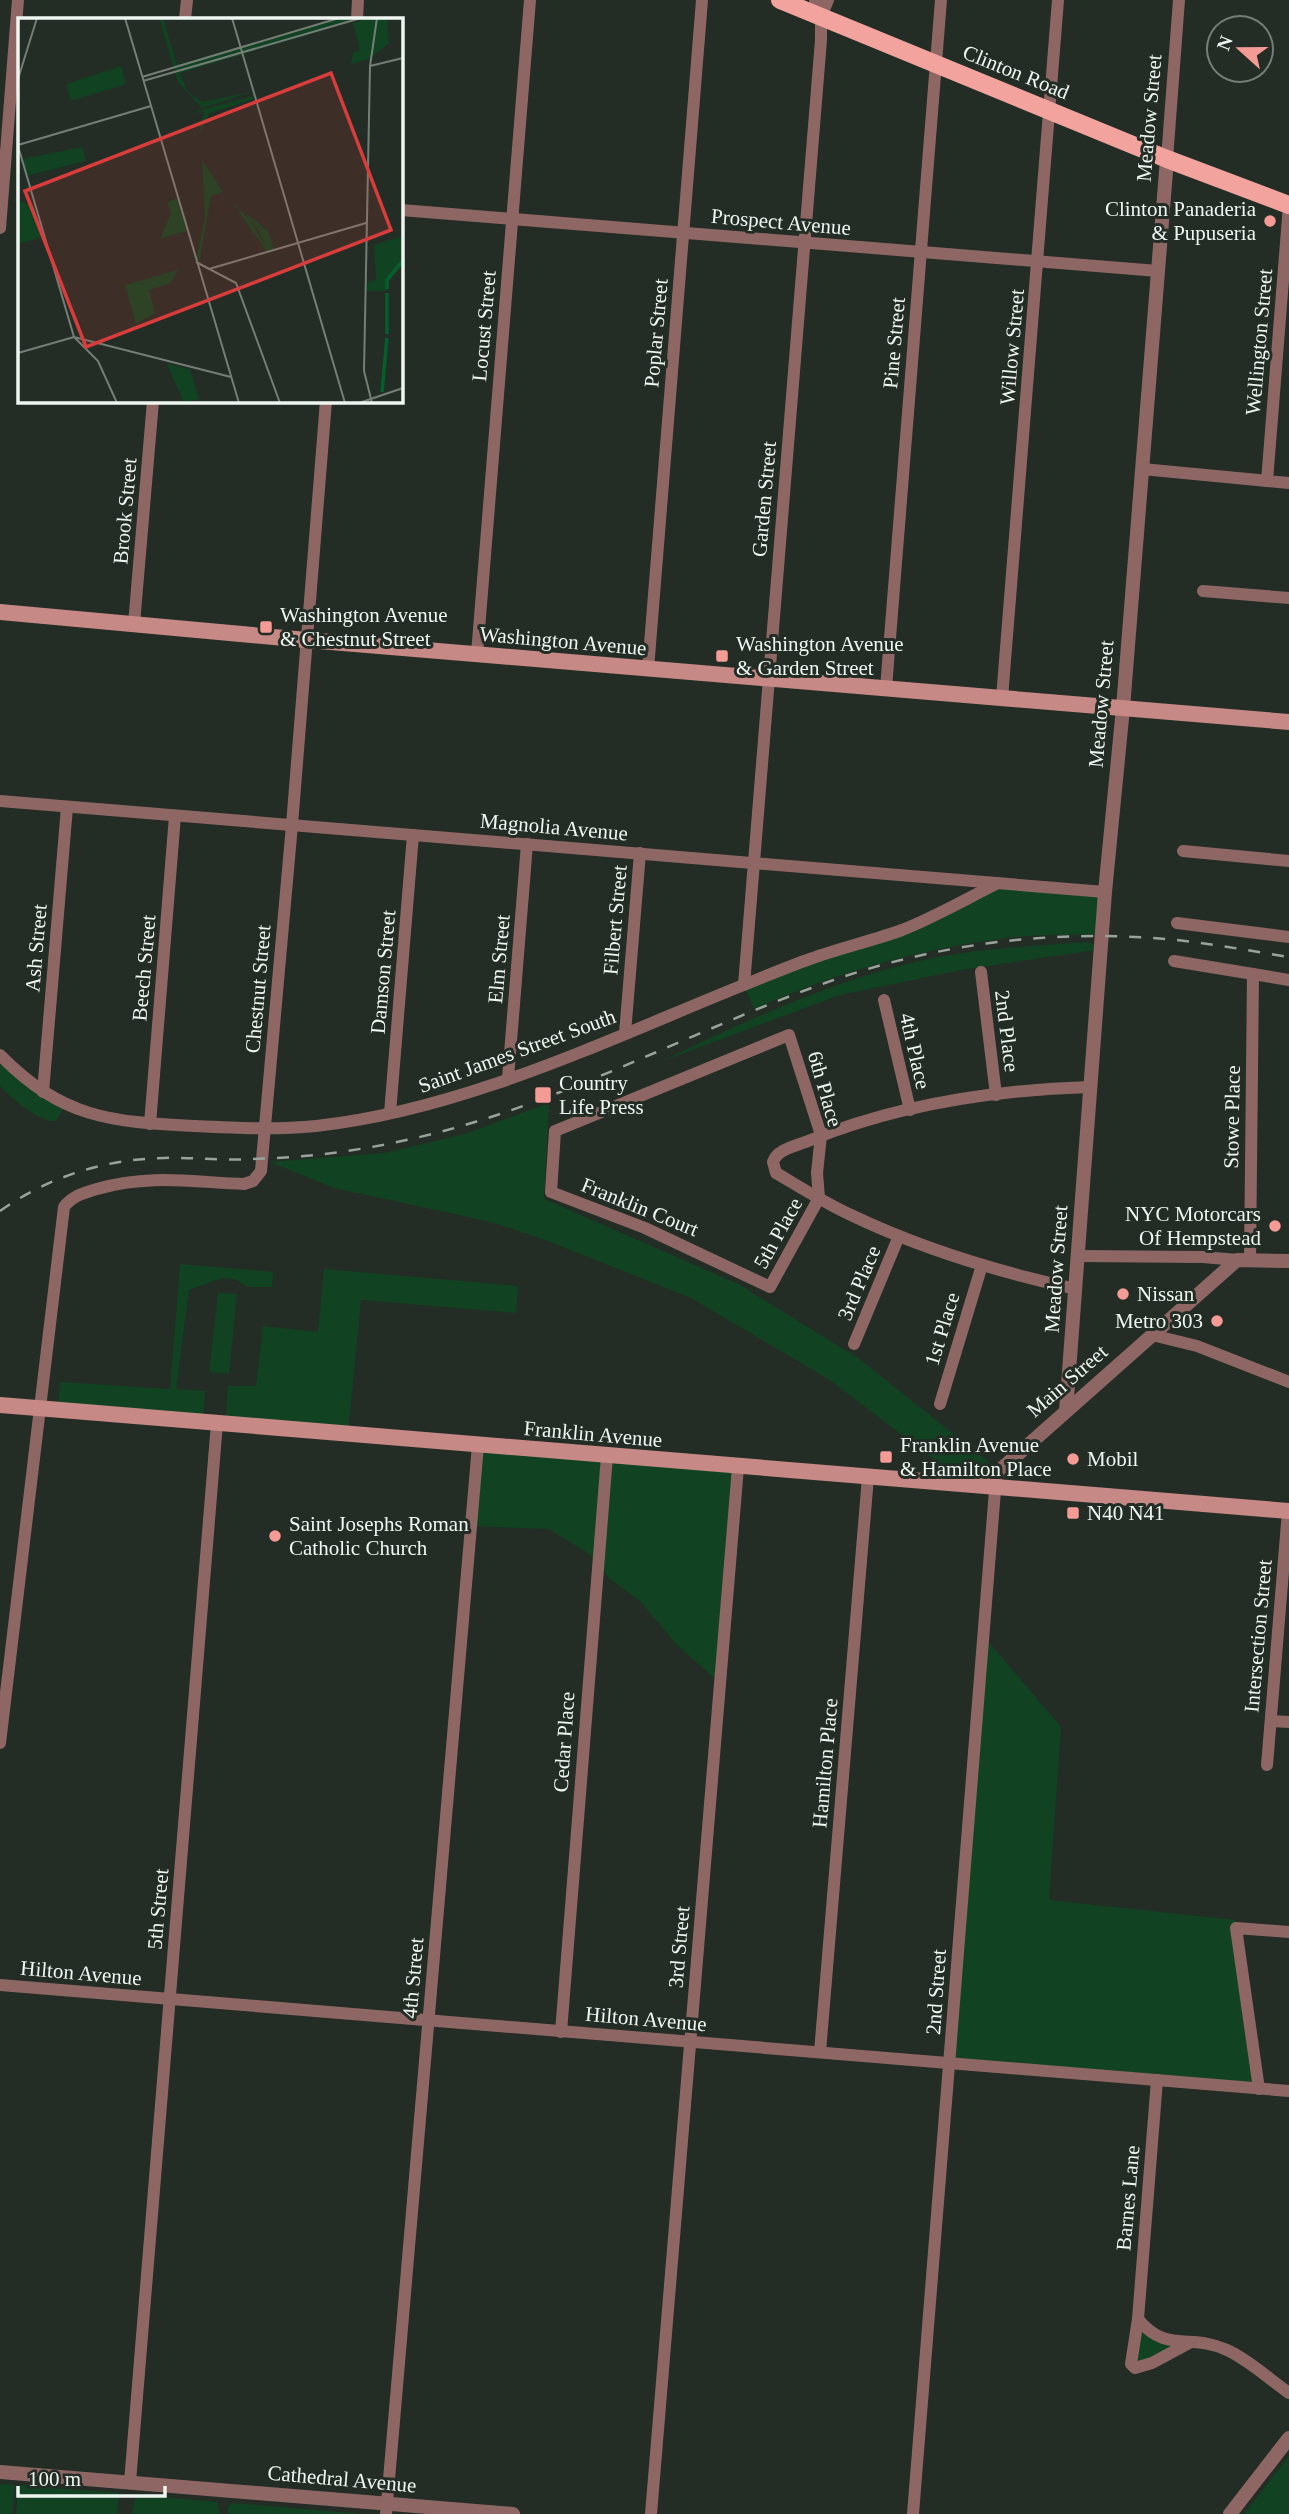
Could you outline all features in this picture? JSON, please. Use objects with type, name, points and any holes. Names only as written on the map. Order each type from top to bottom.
[{"type":"main road","name":"Clinton Road","points":[[780,0],[821,6],[936,64],[1167,159],[1289,205]]},
{"type":"main road","name":"Washington Avenue","points":[[0,612],[1289,722]]},
{"type":"main road","name":"Franklin Avenue","points":[[0,1405],[738,1467],[868,1477],[991,1482],[1288,1511]]},
{"type":"street","points":[[0,228],[18,0]]},
{"type":"street","points":[[185,18],[187,0]]},
{"type":"street","points":[[357,18],[358,0]]},
{"type":"street","name":"Locust Street","points":[[477,654],[530,0]]},
{"type":"street","name":"Poplar Street","points":[[648,669],[702,0]]},
{"type":"street","name":"Pine Street","points":[[886,688],[941,0]]},
{"type":"street","name":"Willow Street","points":[[1002,698],[1058,0]]},
{"type":"street","name":"Meadow Street","points":[[1066,1411],[1089,1087],[1180,0]]},
{"type":"street","name":"Garden Street","points":[[744,985],[821,40],[821,6]]},
{"type":"street","points":[[4,178],[18,180]]},
{"type":"street","name":"Wellington Street","points":[[1267,481],[1289,205]]},
{"type":"street","name":"Prospect Avenue","points":[[402,210],[1158,271]]},
{"type":"street","name":"Brook Street","points":[[134,624],[153,402]]},
{"type":"street","name":"Chestnut Street","points":[[40,1409],[65,1205],[82,1194],[142,1180],[176,1178],[248,1182],[256,1178],[261,1171],[326,402]]},
{"type":"street","points":[[1142,469],[1289,483]]},
{"type":"street","points":[[1203,591],[1289,598]]},
{"type":"street","name":"Magnolia Avenue","points":[[0,801],[1105,892]]},
{"type":"street","name":"Ash Street","points":[[43,1092],[67,807]]},
{"type":"street","name":"Beech Street","points":[[150,1124],[175,816]]},
{"type":"street","name":"Damson Street","points":[[390,1113],[413,835]]},
{"type":"street","name":"Elm Street","points":[[508,1078],[527,844]]},
{"type":"street","points":[[1183,851],[1289,861]]},
{"type":"street","name":"Filbert Street","points":[[625,1033],[640,853]]},
{"type":"street","points":[[952,906],[953,880]]},
{"type":"street","name":"Saint James Street South","points":[[0,1055],[21,1077],[43,1092],[62,1103],[96,1116],[150,1124],[265,1129],[314,1126],[390,1113],[449,1098],[508,1078],[811,959],[902,930],[998,883]]},
{"type":"street","points":[[1177,923],[1289,937]]},
{"type":"street","points":[[1174,961],[1289,979]]},
{"type":"street","name":"2nd Place","points":[[981,972],[996,1095]]},
{"type":"street","name":"Stowe Place","points":[[1243,1260],[1253,974]]},
{"type":"street","name":"4th Place","points":[[884,1000],[910,1110]]},
{"type":"street","name":"6th Place","points":[[789,1035],[821,1135],[817,1173],[819,1198]]},
{"type":"street","name":"Franklin Court","points":[[770,1287],[645,1228],[551,1192],[555,1131],[789,1035]]},
{"type":"street","points":[[1076,1289],[982,1265],[899,1236],[819,1198],[776,1173],[773,1166],[775,1156],[779,1153],[821,1135],[942,1102],[1089,1087]]},
{"type":"street","name":"5th Place","points":[[770,1287],[819,1198]]},
{"type":"street","name":"3rd Place","points":[[854,1344],[899,1236]]},
{"type":"street","points":[[1078,1256],[1289,1261]]},
{"type":"street","name":"Main Street","points":[[991,1482],[1152,1335],[1243,1260]]},
{"type":"street","name":"1st Place","points":[[940,1404],[982,1265]]},
{"type":"street","points":[[1152,1335],[1197,1346],[1289,1382]]},
{"type":"street","points":[[0,1743],[40,1409]]},
{"type":"street","name":"5th Street","points":[[130,2482],[217,1423]]},
{"type":"street","name":"4th Street","points":[[386,2509],[478,1445]]},
{"type":"street","name":"Cedar Place","points":[[561,2032],[607,1456]]},
{"type":"street","name":"3rd Street","points":[[651,2514],[738,1467]]},
{"type":"street","name":"Hamilton Place","points":[[820,2052],[868,1477]]},
{"type":"street","name":"2nd Street","points":[[913,2514],[950,2063],[991,1482]]},
{"type":"street","name":"Intersection Street","points":[[1267,1765],[1288,1511]]},
{"type":"street","points":[[1271,1720],[1289,1722]]},
{"type":"street","points":[[1259,2089],[1236,1928],[1289,1932]]},
{"type":"street","name":"Hilton Avenue","points":[[0,1985],[1289,2091]]},
{"type":"street","name":"Barnes Lane","points":[[1157,2080],[1138,2319],[1131,2364],[1135,2368],[1191,2342]]},
{"type":"street","points":[[1138,2319],[1149,2333],[1165,2340],[1214,2345],[1229,2351],[1289,2393]]},
{"type":"street","points":[[1230,2514],[1289,2438]]},
{"type":"street","name":"Cathedral Avenue","points":[[0,2472],[130,2482],[386,2509],[513,2514]]},
{"type":"green space","points":[[989,887],[1106,892],[1103,934],[1018,937],[941,949],[877,964],[815,984],[754,1009],[744,985],[903,930]]},
{"type":"green space","points":[[1086,942],[1102,946],[1102,949],[961,970],[840,995],[660,1062],[794,1002],[897,966],[971,952]]},
{"type":"green space","points":[[0,1055],[60,1102],[62,1111],[56,1121],[34,1114],[0,1086]]},
{"type":"green space","points":[[549,1103],[544,1199],[738,1284],[858,1358],[995,1467],[996,1485],[965,1483],[830,1380],[691,1298],[540,1238],[491,1222],[334,1188],[270,1162],[384,1153],[465,1134]]},
{"type":"green space","points":[[180,1264],[273,1272],[272,1287],[248,1287],[234,1279],[222,1278],[189,1290],[176,1389],[205,1391],[203,1422],[58,1410],[60,1382],[170,1389]]},
{"type":"green space","points":[[324,1269],[518,1286],[516,1313],[361,1300],[348,1434],[225,1424],[228,1386],[256,1386],[263,1326],[318,1332]]},
{"type":"green space","points":[[218,1293],[237,1294],[229,1374],[209,1372]]},
{"type":"green space","points":[[475,1443],[737,1464],[718,1681],[678,1646],[640,1601],[610,1579],[588,1553],[549,1529],[469,1526]]},
{"type":"green space","points":[[986,1639],[1061,1727],[1049,1900],[1235,1920],[1259,2088],[950,2061]]},
{"type":"green space","points":[[1138,2319],[1149,2333],[1191,2342],[1135,2368]]},
{"type":"green space","points":[[1289,2456],[1289,2514],[1244,2514]]},
{"type":"green space","points":[[0,2484],[15,2485],[12,2514],[0,2514]]},
{"type":"green space","points":[[19,2485],[119,2493],[117,2514],[16,2514]]},
{"type":"green space","points":[[136,2495],[217,2502],[220,2514],[132,2514]]},
{"type":"green space","points":[[232,2503],[363,2514],[228,2514],[228,2507]]},
{"type":"railway","points":[[0,1211],[57,1180],[120,1162],[164,1158],[240,1159],[311,1155],[391,1143],[464,1125],[569,1089],[825,983],[867,969],[954,949],[1043,938],[1132,937],[1190,942],[1289,957]]},
{"type":"place","name":"Clinton Panaderia & Pupuseria","points":[[1270,221]]},
{"type":"place","name":"Washington Avenue & Chestnut Street","points":[[266,627]]},
{"type":"place","name":"Washington Avenue & Garden Street","points":[[722,656]]},
{"type":"place","name":"Country Life Press","points":[[543,1095]]},
{"type":"place","name":"NYC Motorcars Of Hempstead","points":[[1275,1226]]},
{"type":"place","name":"Nissan","points":[[1123,1294]]},
{"type":"place","name":"Metro 303","points":[[1217,1321]]},
{"type":"place","name":"Franklin Avenue & Hamilton Place","points":[[886,1457]]},
{"type":"place","name":"Mobil","points":[[1073,1459]]},
{"type":"place","name":"N40 N41","points":[[1073,1513]]},
{"type":"place","name":"Saint Josephs Roman Catholic Church","points":[[275,1536]]}]
